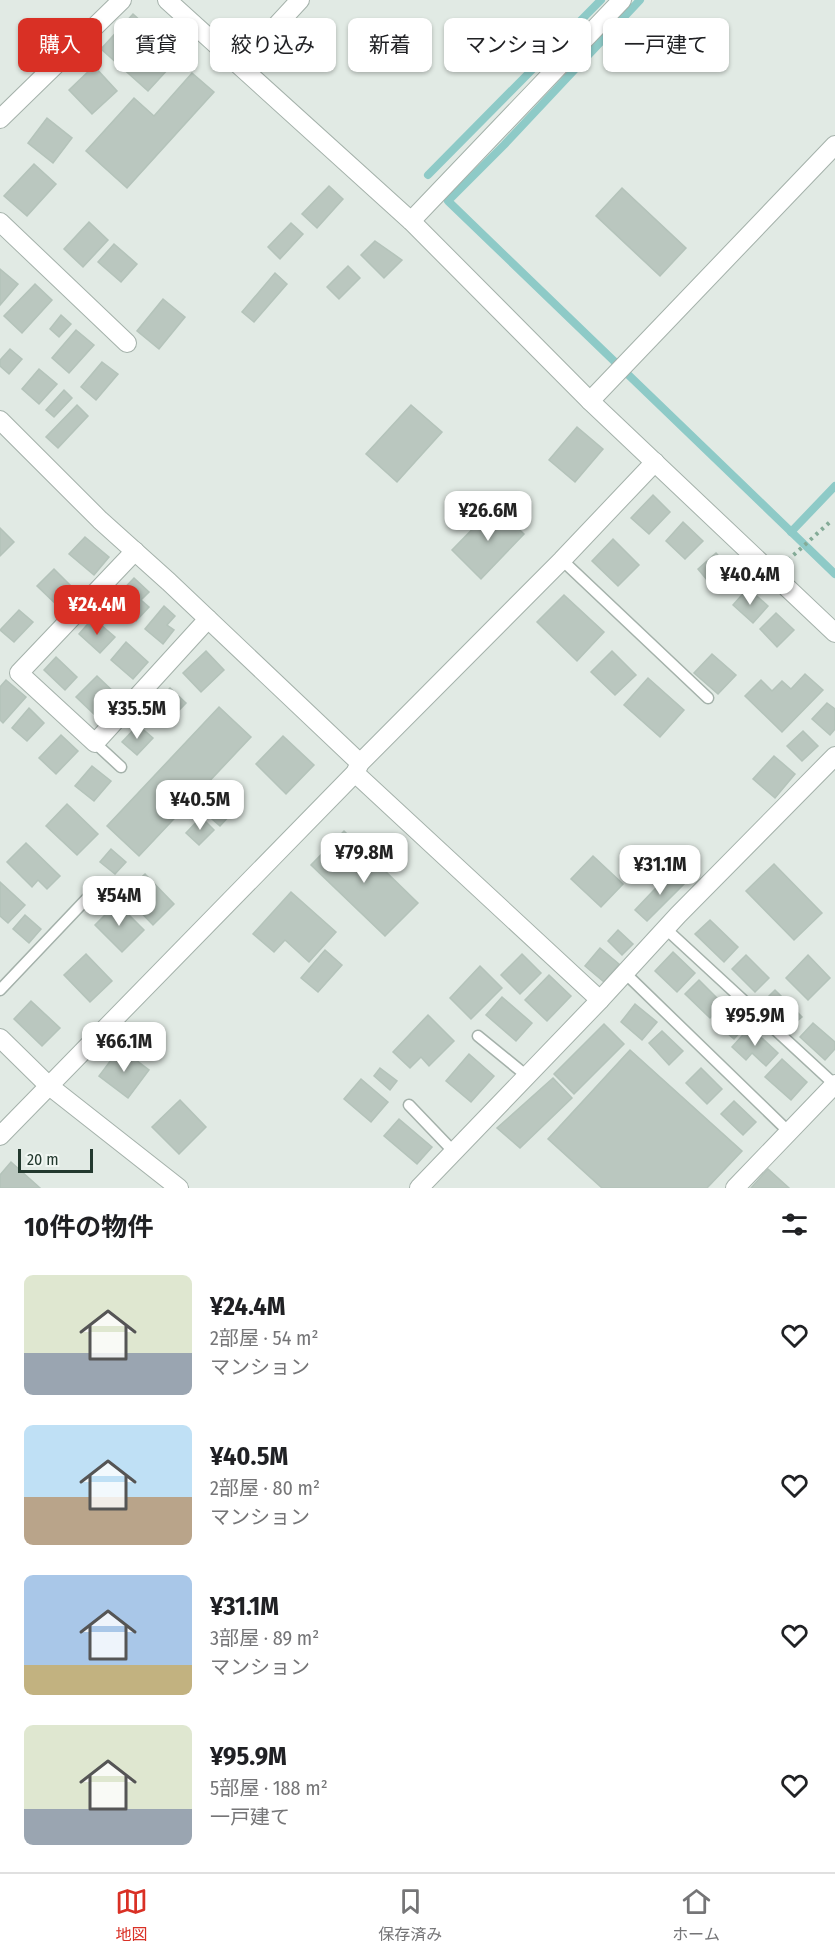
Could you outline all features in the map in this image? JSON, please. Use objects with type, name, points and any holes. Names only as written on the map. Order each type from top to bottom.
[{"type":"street","points":[[0,119],[122,0]]},
{"type":"street","points":[[167,0],[210,38]]},
{"type":"street","points":[[283,18],[300,0]]},
{"type":"street","points":[[411,221],[622,0]]},
{"type":"street","points":[[248,72],[411,221],[590,400],[835,633]]},
{"type":"street","points":[[590,400],[835,145]]},
{"type":"street","points":[[0,222],[127,342]]},
{"type":"street","points":[[0,420],[100,520],[208,619],[357,768],[600,1000]]},
{"type":"street","points":[[0,1136],[655,462]]},
{"type":"street","points":[[135,551],[19,673],[95,743],[208,619]]},
{"type":"street","points":[[419,1188],[835,756]]},
{"type":"street","points":[[0,1038],[48,1085],[179,1188]]},
{"type":"street","points":[[735,1188],[835,1084]]},
{"type":"lane","points":[[562,560],[708,698]]},
{"type":"lane","points":[[95,743],[121,767]]},
{"type":"lane","points":[[0,990],[95,890]]},
{"type":"lane","points":[[666,929],[835,1084]]},
{"type":"lane","points":[[625,973],[789,1132]]},
{"type":"lane","points":[[478,1035],[526,1076]]},
{"type":"lane","points":[[409,1105],[454,1152]]},
{"type":"path","points":[[784,564],[830,522]]},
{"type":"building","points":[[114,35],[114,61],[102,48]]},
{"type":"building","points":[[88,72],[100,72],[117,91],[92,114],[69,90]]},
{"type":"building","points":[[127,72],[165,72],[148,91]]},
{"type":"building","points":[[192,73],[214,92],[127,188],[86,151],[134,98],[154,116]]},
{"type":"building","points":[[47,118],[72,138],[53,163],[28,143]]},
{"type":"building","points":[[34,164],[56,184],[27,216],[4,196]]},
{"type":"building","points":[[329,186],[343,199],[317,228],[302,214]]},
{"type":"building","points":[[622,188],[686,248],[660,276],[596,216]]},
{"type":"building","points":[[89,222],[108,240],[83,267],[64,249]]},
{"type":"building","points":[[291,223],[303,234],[280,259],[268,247]]},
{"type":"building","points":[[375,241],[402,260],[384,278],[361,255]]},
{"type":"building","points":[[114,244],[137,264],[121,282],[98,262]]},
{"type":"building","points":[[348,266],[360,278],[339,299],[327,287]]},
{"type":"building","points":[[0,269],[18,284],[0,305]]},
{"type":"building","points":[[275,273],[287,284],[254,322],[242,312]]},
{"type":"building","points":[[35,284],[52,300],[22,333],[4,316]]},
{"type":"building","points":[[163,299],[185,317],[159,349],[137,331]]},
{"type":"building","points":[[61,315],[71,324],[59,337],[50,329]]},
{"type":"building","points":[[76,330],[94,345],[69,373],[52,358]]},
{"type":"building","points":[[10,349],[22,359],[9,374],[0,366],[0,360]]},
{"type":"building","points":[[102,362],[118,374],[96,400],[81,387]]},
{"type":"building","points":[[39,369],[57,384],[39,404],[22,389]]},
{"type":"building","points":[[64,390],[72,398],[54,417],[46,410]]},
{"type":"building","points":[[77,405],[88,416],[58,448],[46,437]]},
{"type":"building","points":[[411,405],[442,432],[397,482],[366,454]]},
{"type":"building","points":[[577,427],[603,449],[575,482],[549,460]]},
{"type":"building","points":[[653,495],[670,512],[649,534],[631,518]]},
{"type":"building","points":[[495,506],[524,534],[481,579],[452,550]]},
{"type":"building","points":[[683,522],[703,541],[685,559],[666,541]]},
{"type":"building","points":[[0,528],[14,542],[0,556]]},
{"type":"building","points":[[85,537],[109,557],[94,575],[69,554]]},
{"type":"building","points":[[613,539],[639,565],[618,586],[592,561]]},
{"type":"building","points":[[716,553],[736,575],[717,592],[698,569]]},
{"type":"building","points":[[54,569],[77,592],[61,609],[37,586]]},
{"type":"building","points":[[134,578],[149,592],[141,600],[149,607],[136,621],[114,599]]},
{"type":"building","points":[[748,588],[768,606],[753,623],[733,605]]},
{"type":"building","points":[[564,595],[604,632],[577,661],[537,622]]},
{"type":"building","points":[[164,606],[175,616],[167,625],[174,630],[163,644],[145,629]]},
{"type":"building","points":[[19,610],[33,622],[14,642],[0,630]]},
{"type":"building","points":[[776,613],[794,630],[777,647],[760,629]]},
{"type":"building","points":[[93,618],[115,637],[100,653],[79,634]]},
{"type":"building","points":[[126,642],[148,662],[133,679],[111,660]]},
{"type":"building","points":[[206,651],[224,670],[201,692],[183,673]]},
{"type":"building","points":[[612,651],[636,675],[615,695],[591,672]]},
{"type":"building","points":[[712,654],[736,675],[718,694],[694,673]]},
{"type":"building","points":[[56,657],[77,677],[65,690],[44,670]]},
{"type":"building","points":[[805,674],[823,690],[782,732],[745,696],[761,680],[772,691],[782,681],[791,689]]},
{"type":"building","points":[[97,676],[117,695],[96,716],[76,697]]},
{"type":"building","points":[[648,678],[684,710],[660,737],[624,705]]},
{"type":"building","points":[[6,680],[26,697],[3,723],[0,720],[0,687]]},
{"type":"building","points":[[170,688],[186,703],[164,726],[148,711]]},
{"type":"building","points":[[827,703],[835,709],[835,729],[830,735],[812,719]]},
{"type":"building","points":[[219,707],[251,737],[139,856],[107,826]]},
{"type":"building","points":[[29,708],[44,723],[27,741],[12,728]]},
{"type":"building","points":[[138,725],[153,738],[137,755],[122,742]]},
{"type":"building","points":[[803,731],[818,746],[802,761],[787,746]]},
{"type":"building","points":[[61,735],[78,751],[56,774],[39,758]]},
{"type":"building","points":[[283,736],[314,765],[286,794],[256,764]]},
{"type":"building","points":[[774,756],[795,774],[775,798],[753,779]]},
{"type":"building","points":[[92,766],[111,781],[94,801],[75,786]]},
{"type":"building","points":[[230,784],[243,793],[235,804],[222,796]]},
{"type":"building","points":[[217,800],[232,813],[220,826],[205,813]]},
{"type":"building","points":[[67,804],[98,834],[77,855],[46,826]]},
{"type":"building","points":[[201,817],[214,830],[199,845],[186,833]]},
{"type":"building","points":[[344,831],[418,903],[385,936],[311,865]]},
{"type":"building","points":[[26,843],[60,876],[47,889],[38,880],[32,887],[7,862]]},
{"type":"building","points":[[111,849],[126,862],[115,874],[100,862]]},
{"type":"building","points":[[593,856],[623,884],[601,907],[571,879]]},
{"type":"building","points":[[774,864],[822,913],[794,940],[746,891]]},
{"type":"building","points":[[671,872],[684,884],[647,921],[635,910]]},
{"type":"building","points":[[145,874],[174,904],[153,925],[123,894]]},
{"type":"building","points":[[0,882],[25,905],[8,923],[0,916]]},
{"type":"building","points":[[291,892],[336,932],[309,962],[285,940],[274,952],[253,934]]},
{"type":"building","points":[[117,903],[144,930],[122,952],[95,925]]},
{"type":"building","points":[[25,915],[41,929],[29,943],[13,929]]},
{"type":"building","points":[[710,920],[738,947],[724,962],[695,934]]},
{"type":"building","points":[[618,930],[633,944],[622,955],[608,941]]},
{"type":"building","points":[[600,948],[619,964],[604,982],[585,966]]},
{"type":"building","points":[[325,950],[342,965],[318,992],[301,978]]},
{"type":"building","points":[[673,952],[695,973],[677,992],[655,971]]},
{"type":"building","points":[[86,954],[112,981],[90,1002],[64,975]]},
{"type":"building","points":[[522,954],[541,973],[520,994],[501,975]]},
{"type":"building","points":[[746,955],[769,978],[755,992],[732,969]]},
{"type":"building","points":[[808,955],[830,978],[808,1000],[786,978]]},
{"type":"building","points":[[480,966],[502,988],[471,1019],[450,998]]},
{"type":"building","points":[[549,975],[571,996],[547,1021],[525,1000]]},
{"type":"building","points":[[699,980],[723,1004],[710,1018],[685,994]]},
{"type":"building","points":[[775,990],[802,1017],[797,1021],[791,1015],[785,1020],[774,1010],[777,1006],[768,997]]},
{"type":"building","points":[[502,997],[532,1023],[516,1041],[486,1015]]},
{"type":"building","points":[[31,1001],[60,1028],[42,1046],[14,1019]]},
{"type":"building","points":[[635,1004],[657,1022],[642,1040],[621,1022]]},
{"type":"building","points":[[727,1006],[748,1023],[734,1039],[714,1022]]},
{"type":"building","points":[[428,1015],[454,1041],[429,1066],[421,1057],[410,1068],[393,1052]]},
{"type":"building","points":[[813,1023],[835,1042],[835,1049],[825,1060],[800,1037]]},
{"type":"building","points":[[604,1024],[624,1044],[574,1094],[554,1074]]},
{"type":"building","points":[[750,1027],[778,1053],[766,1066],[752,1053],[746,1060],[732,1047]]},
{"type":"building","points":[[662,1031],[683,1051],[669,1065],[649,1043]]},
{"type":"building","points":[[120,1048],[149,1070],[128,1098],[99,1076]]},
{"type":"building","points":[[630,1050],[742,1151],[707,1188],[602,1188],[548,1139]]},
{"type":"building","points":[[469,1054],[494,1076],[471,1102],[446,1081]]},
{"type":"building","points":[[782,1059],[807,1082],[791,1100],[765,1077]]},
{"type":"building","points":[[380,1068],[397,1081],[390,1090],[374,1076]]},
{"type":"building","points":[[701,1068],[722,1089],[707,1104],[686,1083]]},
{"type":"building","points":[[553,1078],[572,1098],[520,1148],[497,1128]]},
{"type":"building","points":[[361,1079],[388,1102],[371,1122],[344,1099]]},
{"type":"building","points":[[180,1100],[206,1127],[179,1154],[152,1127]]},
{"type":"building","points":[[734,1101],[756,1122],[743,1135],[721,1114]]},
{"type":"building","points":[[399,1119],[432,1147],[417,1164],[384,1136]]},
{"type":"building","points":[[11,1162],[40,1188],[0,1188],[0,1175]]},
{"type":"building","points":[[768,1169],[789,1188],[751,1188]]},
{"type":"waterway","points":[[428,175],[601,0]]},
{"type":"waterway","points":[[640,0],[504,145],[448,201],[835,574]]},
{"type":"waterway","points":[[791,532],[835,486]]}]
